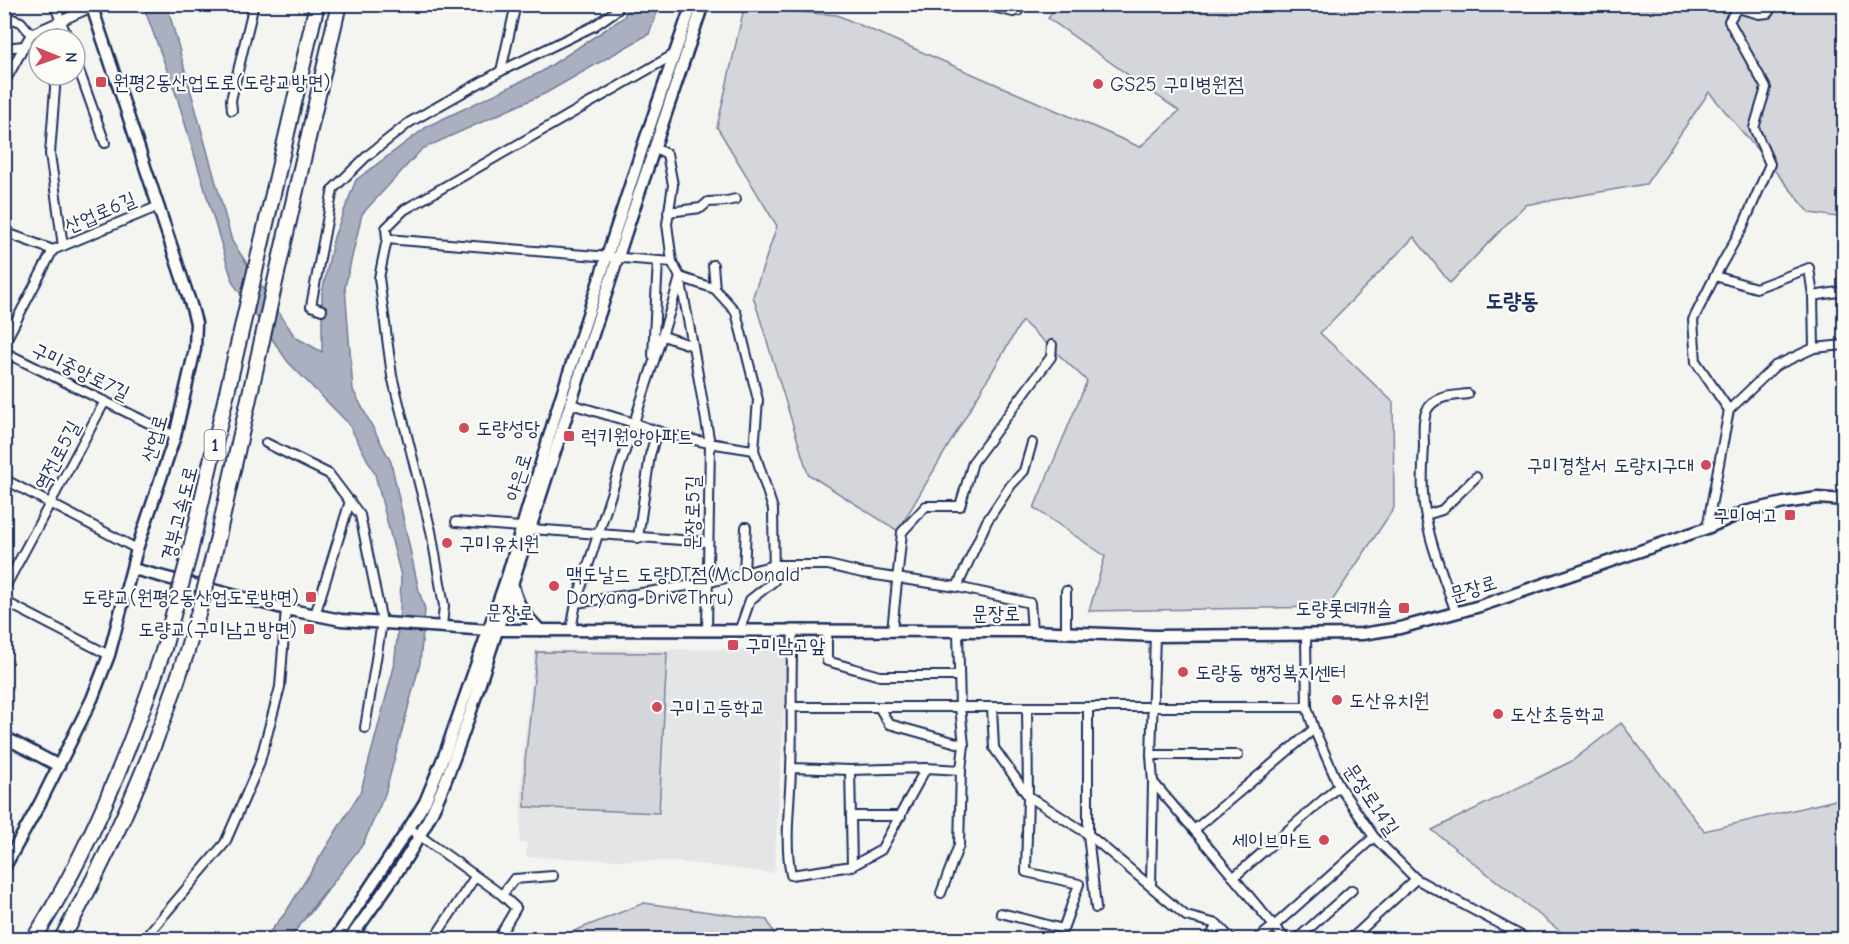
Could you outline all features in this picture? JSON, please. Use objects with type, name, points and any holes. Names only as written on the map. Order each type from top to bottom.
[{"type":"highway","name":"경부고속도로","points":[[33,939],[46,920],[90,835],[119,772],[164,648],[189,556],[317,4]]},
{"type":"highway","name":"1","points":[[61,939],[105,858],[134,793],[154,744],[198,614],[215,550],[339,4]]},
{"type":"street","points":[[54,4],[64,27]]},
{"type":"street","points":[[232,110],[231,100],[254,4]]},
{"type":"street","points":[[501,71],[516,4]]},
{"type":"street","points":[[322,310],[310,306],[333,189],[367,156],[411,122],[501,71],[594,26],[617,10],[619,4]]},
{"type":"street","name":"야은로","points":[[349,939],[420,836],[449,772],[470,714],[493,630],[526,528],[571,404],[613,256],[674,55],[692,4]]},
{"type":"street","points":[[702,9],[711,4]]},
{"type":"street","points":[[981,4],[1017,9]]},
{"type":"street","points":[[1729,410],[1696,362],[1693,320],[1743,226],[1770,164],[1754,128],[1766,88],[1729,21],[1737,8],[1759,14],[1768,13],[1773,5]]},
{"type":"street","points":[[46,27],[92,6]]},
{"type":"street","name":"산업로","points":[[4,868],[40,803],[92,699],[109,654],[137,549],[175,436],[195,349],[196,323],[192,308],[92,6]]},
{"type":"street","name":"야은로","points":[[335,939],[425,802],[513,585],[560,400],[654,148],[702,9]]},
{"type":"street","points":[[4,16],[21,22],[27,29]]},
{"type":"street","points":[[4,83],[27,41]]},
{"type":"street","points":[[4,48],[24,46]]},
{"type":"street","points":[[442,626],[444,606],[431,531],[392,376],[379,278],[387,238],[386,228],[404,210],[674,55]]},
{"type":"street","points":[[55,87],[50,154],[63,246]]},
{"type":"street","points":[[85,87],[105,143]]},
{"type":"street","points":[[387,238],[672,262],[667,224],[673,185],[667,154],[654,148]]},
{"type":"street","points":[[668,212],[701,208],[708,202],[736,199]]},
{"type":"street","name":"산업로6길","points":[[4,344],[53,250],[159,206]]},
{"type":"street","points":[[4,232],[53,250]]},
{"type":"street","points":[[652,364],[658,261]]},
{"type":"street","name":"문장로5길","points":[[672,262],[680,277],[710,444],[707,630]]},
{"type":"street","points":[[713,265],[715,289]]},
{"type":"street","points":[[1715,276],[1756,288],[1809,268],[1813,296],[1814,348]]},
{"type":"street","points":[[571,630],[576,603],[680,277],[715,289],[736,312],[758,400],[754,450],[773,509],[774,581],[750,600],[740,629]]},
{"type":"street","points":[[1813,296],[1845,291]]},
{"type":"street","points":[[663,336],[693,346]]},
{"type":"street","points":[[892,632],[902,532],[926,506],[960,506],[973,462],[1052,357],[1052,345]]},
{"type":"street","points":[[1707,528],[1729,410],[1775,366],[1814,348],[1845,345]]},
{"type":"street","name":"구미중앙로7길","points":[[4,352],[175,436]]},
{"type":"street","points":[[1456,613],[1426,515],[1423,493],[1424,422],[1427,410],[1441,398],[1468,394]]},
{"type":"street","name":"역전로5길","points":[[4,589],[105,401]]},
{"type":"street","points":[[571,404],[657,432],[710,444],[754,450]]},
{"type":"street","points":[[638,538],[650,455],[657,432]]},
{"type":"street","points":[[266,443],[329,474],[360,515],[382,622],[365,728]]},
{"type":"street","points":[[957,587],[987,521],[1011,484],[1024,471],[1032,443]]},
{"type":"street","points":[[1426,515],[1442,510],[1476,477]]},
{"type":"street","points":[[4,479],[137,549]]},
{"type":"street","name":"문장로","points":[[133,569],[286,609],[341,620],[493,630],[1032,631],[1155,636],[1362,634],[1400,628],[1491,602],[1707,528],[1744,512],[1818,498],[1845,500]]},
{"type":"street","points":[[315,615],[350,501]]},
{"type":"street","points":[[456,522],[597,535],[708,542]]},
{"type":"street","points":[[744,574],[746,527]]},
{"type":"street","points":[[576,603],[707,583],[774,565],[828,565],[897,579],[957,587],[1030,603],[1032,631]]},
{"type":"street","points":[[513,585],[518,605],[540,630]]},
{"type":"street","points":[[1066,591],[1066,633]]},
{"type":"street","points":[[4,601],[109,654]]},
{"type":"street","points":[[143,939],[225,843],[259,765],[280,687],[286,609]]},
{"type":"street","points":[[792,631],[788,858],[791,875],[852,866],[881,850],[926,768]]},
{"type":"street","points":[[827,631],[827,661],[880,676],[958,676]]},
{"type":"street","points":[[941,893],[959,845],[964,744],[958,676],[958,631]]},
{"type":"street","points":[[1151,885],[1153,782],[1151,756],[1155,636]]},
{"type":"street","name":"문장로14길","points":[[1306,636],[1307,707],[1314,729],[1339,786],[1374,837],[1416,879],[1529,939]]},
{"type":"street","points":[[791,707],[1307,707]]},
{"type":"street","points":[[879,707],[888,724],[964,744]]},
{"type":"street","points":[[992,707],[994,748],[1028,796],[1088,834],[1186,916],[1217,924],[1232,939]]},
{"type":"street","points":[[1027,707],[1026,872],[1093,888]]},
{"type":"street","points":[[1089,707],[1088,834],[1096,908]]},
{"type":"street","points":[[1194,830],[1314,729]]},
{"type":"street","points":[[4,737],[59,766]]},
{"type":"street","points":[[1151,756],[1238,755]]},
{"type":"street","points":[[791,768],[961,770]]},
{"type":"street","points":[[850,770],[852,866]]},
{"type":"street","points":[[1153,782],[1286,939]]},
{"type":"street","points":[[1234,877],[1339,786]]},
{"type":"street","points":[[852,816],[901,816]]},
{"type":"street","points":[[409,828],[502,895],[516,908],[497,939]]},
{"type":"street","points":[[1256,939],[1274,926],[1374,837]]},
{"type":"street","points":[[502,895],[514,879],[553,876]]},
{"type":"street","points":[[433,939],[475,877]]},
{"type":"street","points":[[1350,939],[1416,879]]},
{"type":"street","points":[[1001,913],[1063,929],[1079,884]]},
{"type":"street","points":[[1296,939],[1352,890]]},
{"type":"street","points":[[1209,939],[1217,924]]},
{"type":"shaded area","points":[[1058,5],[1844,5],[1844,218],[1810,213],[1709,92],[1646,184],[1525,205],[1450,283],[1414,237],[1320,333],[1393,402],[1394,508],[1328,607],[1089,611],[1105,556],[1034,508],[1087,381],[1022,321],[898,531],[808,474],[753,296],[777,226],[717,127],[744,8],[837,15],[1140,147],[1179,111],[1048,18]]},
{"type":"shaded area","name":"구미고등학교","points":[[788,649],[774,873],[680,862],[526,857],[527,843],[520,843],[522,764],[535,650]]},
{"type":"shaded area","points":[[537,652],[667,653],[659,813],[525,807],[525,762]]},
{"type":"shaded area","points":[[1621,723],[1704,831],[1844,798],[1844,939],[1570,939],[1432,830],[1572,761]]},
{"type":"shaded area","points":[[644,903],[767,920],[777,939],[563,939],[564,935]]},
{"type":"water","points":[[143,5],[167,5],[232,241],[295,337],[322,352],[322,293],[334,237],[356,180],[428,126],[541,72],[623,18],[630,5],[660,5],[649,34],[546,93],[422,149],[362,214],[345,287],[353,390],[391,462],[425,609],[420,663],[385,794],[363,844],[289,939],[264,939],[286,912],[361,791],[394,667],[401,576],[375,474],[348,423],[288,362],[233,283],[177,97]]},
{"type":"waterway","points":[[307,916],[327,890]]},
{"type":"place","name":"원평2동산업도로(도량교방면)","points":[[101,82]]},
{"type":"place","name":"GS25 구미병원점","points":[[1098,84]]},
{"type":"place","name":"도량성당","points":[[464,428]]},
{"type":"place","name":"럭키원앙아파트","points":[[569,436]]},
{"type":"place","name":"구미경찰서 도량지구대","points":[[1706,465]]},
{"type":"place","name":"구미여고","points":[[1790,515]]},
{"type":"place","name":"구미유치원","points":[[447,543]]},
{"type":"place","name":"맥도날드 도량DT점(McDonald Doryang DriveThru)","points":[[554,586]]},
{"type":"place","name":"도량교(원평2동산업도로방면)","points":[[311,597]]},
{"type":"place","name":"도량롯데캐슬","points":[[1404,608]]},
{"type":"place","name":"도량교(구미남고방면)","points":[[309,629]]},
{"type":"place","name":"구미남고앞","points":[[733,645]]},
{"type":"place","name":"도량동 행정복지센터","points":[[1183,672]]},
{"type":"place","name":"도산유치원","points":[[1337,700]]},
{"type":"place","name":"구미고등학교","points":[[657,707]]},
{"type":"place","name":"도산초등학교","points":[[1498,714]]},
{"type":"place","name":"세이브마트","points":[[1324,840]]},
{"type":"district","name":"도량동","points":[[1512,300]]}]
